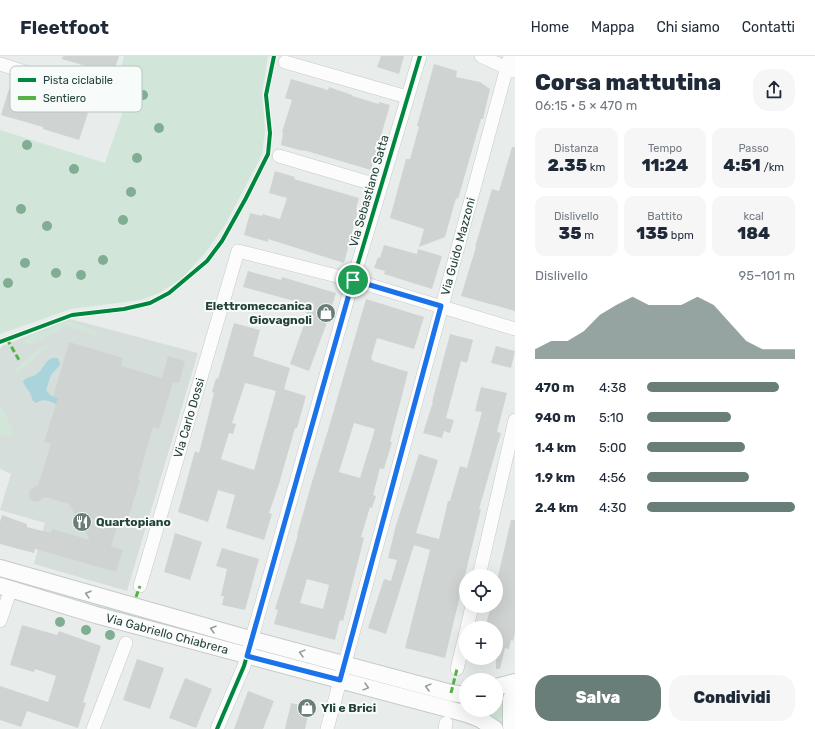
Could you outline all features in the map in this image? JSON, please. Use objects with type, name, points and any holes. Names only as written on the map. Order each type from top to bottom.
[{"type":"main road","points":[[513,729],[512,700],[515,690]]},
{"type":"street","name":"Via Sebastiano Satta","points":[[217,729],[244,666],[380,186],[420,56]]},
{"type":"street","points":[[481,56],[510,65]]},
{"type":"street","points":[[3,62],[14,66]]},
{"type":"street","points":[[285,62],[407,97]]},
{"type":"street","name":"Via Guido Mazzoni","points":[[327,729],[441,306],[510,65]]},
{"type":"street","points":[[279,156],[380,186]]},
{"type":"street","name":"Via Carlo Dossi","points":[[140,586],[238,251],[353,280]]},
{"type":"street","points":[[353,280],[515,329]]},
{"type":"street","points":[[481,569],[515,420]]},
{"type":"street","name":"Via Gabriello Chiabrera","points":[[0,568],[251,640],[459,694]]},
{"type":"street","points":[[0,621],[6,588]]},
{"type":"street","name":"Via Gabriello Chiabrera","points":[[6,588],[96,615],[468,714],[480,719],[495,729]]},
{"type":"street","points":[[93,729],[126,643]]},
{"type":"street","points":[[457,669],[459,661]]},
{"type":"street","points":[[503,685],[515,682]]},
{"type":"shaded area","points":[[70,319],[198,353],[127,591],[34,564],[45,523],[0,510],[11,474],[0,469],[0,349],[2,346]]},
{"type":"green space","points":[[124,56],[268,56],[262,92],[265,131],[262,155],[225,225],[205,253],[181,279],[159,293],[141,300],[71,309],[0,334],[0,130],[105,163],[123,112],[142,112],[142,66],[121,66]]},
{"type":"green space","points":[[69,321],[97,331],[94,335],[67,326],[27,346],[23,340]]},
{"type":"green space","points":[[51,344],[34,358],[34,360],[17,372],[14,371],[40,348]]},
{"type":"green space","points":[[0,407],[2,408],[13,430],[12,434],[7,437],[0,434]]},
{"type":"green space","points":[[0,575],[70,597],[234,642],[233,645],[69,600],[0,578]]},
{"type":"green space","points":[[509,689],[508,729],[499,722],[487,717],[503,717],[503,693]]},
{"type":"water","points":[[52,358],[58,358],[60,365],[51,375],[46,390],[50,395],[81,406],[67,408],[44,400],[36,403],[32,400],[31,395],[23,381],[36,375],[47,361]]},
{"type":"building","points":[[63,56],[119,56],[116,66],[86,66],[62,59]]},
{"type":"building","points":[[381,56],[404,56],[399,74],[377,67]]},
{"type":"building","points":[[434,64],[457,71],[456,77],[480,82],[490,89],[483,119],[481,119],[458,199],[456,198],[445,237],[419,247],[424,229],[390,218],[406,159],[410,159],[419,127],[417,126]]},
{"type":"building","points":[[291,79],[328,90],[329,87],[379,104],[379,102],[390,105],[371,170],[281,145],[282,132],[292,100],[285,98]]},
{"type":"building","points":[[9,89],[10,112],[88,113],[79,140],[43,129],[43,127],[1,115]]},
{"type":"building","points":[[512,147],[515,147],[515,311],[461,296],[492,189],[499,191]]},
{"type":"building","points":[[275,171],[295,177],[294,179],[359,198],[356,209],[358,210],[344,263],[268,239],[268,242],[244,235],[250,213],[262,216],[262,214],[280,219],[287,198],[269,193]]},
{"type":"building","points":[[384,245],[417,254],[418,249],[442,256],[432,289],[384,274],[385,271],[374,268],[378,257],[380,258]]},
{"type":"building","points":[[248,271],[281,280],[282,277],[336,293],[309,371],[290,364],[306,319],[309,305],[243,287]]},
{"type":"building","points":[[366,299],[424,317],[414,349],[377,338],[371,359],[373,361],[408,372],[390,442],[392,442],[384,469],[380,468],[373,495],[376,496],[372,508],[370,507],[361,537],[364,538],[343,621],[340,620],[335,640],[274,624],[278,610],[275,609]],"holes":[[[354,423],[375,429],[360,478],[339,472]],[[307,579],[329,585],[323,609],[300,603]]]},
{"type":"building","points":[[234,323],[260,330],[253,356],[290,368],[284,389],[306,396],[269,513],[272,514],[264,540],[226,528],[235,495],[218,490],[208,522],[178,512],[195,451],[199,453],[214,393],[212,392],[216,378],[218,379]],"holes":[[[245,383],[276,391],[254,470],[221,459],[229,433],[233,434],[236,424],[232,423]]]},
{"type":"building","points":[[450,334],[473,340],[467,363],[461,361],[446,418],[454,420],[450,433],[444,431],[442,438],[423,433],[433,402]]},
{"type":"building","points":[[69,342],[123,358],[121,366],[162,378],[168,356],[185,361],[179,383],[173,382],[159,429],[153,427],[138,479],[140,480],[127,522],[119,520],[111,546],[123,550],[116,572],[35,549],[34,553],[0,544],[0,522],[2,515],[27,524],[27,527],[51,533],[52,529],[90,540],[69,504],[45,497],[36,502],[31,500],[29,496],[30,490],[38,485],[51,444],[44,442],[58,398],[53,397]]},
{"type":"building","points":[[496,346],[515,351],[511,368],[491,363]]},
{"type":"building","points":[[481,387],[507,393],[497,432],[501,433],[479,509],[481,509],[467,569],[459,569],[459,600],[445,658],[405,648],[430,550],[414,545],[386,634],[368,628],[384,579],[391,581],[397,560],[388,558],[396,525],[419,454],[438,460],[416,533],[439,539],[448,501],[450,501],[460,466],[467,468],[482,412],[475,411]]},
{"type":"building","points":[[511,520],[515,520],[515,633],[513,641],[511,640],[509,649],[505,648],[503,656],[503,621],[487,621],[489,613],[503,613],[503,569],[500,569]]},
{"type":"building","points":[[175,533],[202,542],[190,580],[164,572]]},
{"type":"building","points":[[222,548],[259,559],[245,610],[222,605],[224,596],[221,596],[227,569],[216,566]]},
{"type":"building","points":[[22,625],[57,635],[59,631],[101,646],[83,702],[86,703],[78,728],[27,711],[21,727],[0,720],[0,686],[48,702],[56,676],[35,669],[34,672],[10,665]]},
{"type":"building","points":[[137,659],[164,668],[150,709],[123,700]]},
{"type":"building","points":[[496,665],[501,665],[500,669],[496,669]]},
{"type":"building","points":[[185,678],[212,689],[196,728],[169,718]]},
{"type":"building","points":[[248,691],[274,701],[263,729],[234,729]]},
{"type":"building","points":[[291,703],[310,707],[305,729],[285,729]]},
{"type":"marked path","points":[[7,339],[19,360]]},
{"type":"marked path","points":[[136,597],[140,586]]},
{"type":"marked path","points":[[451,693],[457,669]]},
{"type":"cycle path","points":[[0,342],[72,315],[124,309],[150,303],[169,293],[207,261],[222,241],[268,154],[270,133],[266,95],[274,56]]},
{"type":"cycle path","points":[[217,729],[244,666],[353,280],[420,56]]},
{"type":"place","name":"Elettromeccanica Giovagnoli","points":[[326,313]]},
{"type":"place","name":"Quartopiano","points":[[82,522]]},
{"type":"place","name":"Yli e Brici","points":[[307,708]]},
{"type":"route","points":[[353,280],[441,306],[340,680],[247,656],[353,280]]}]
